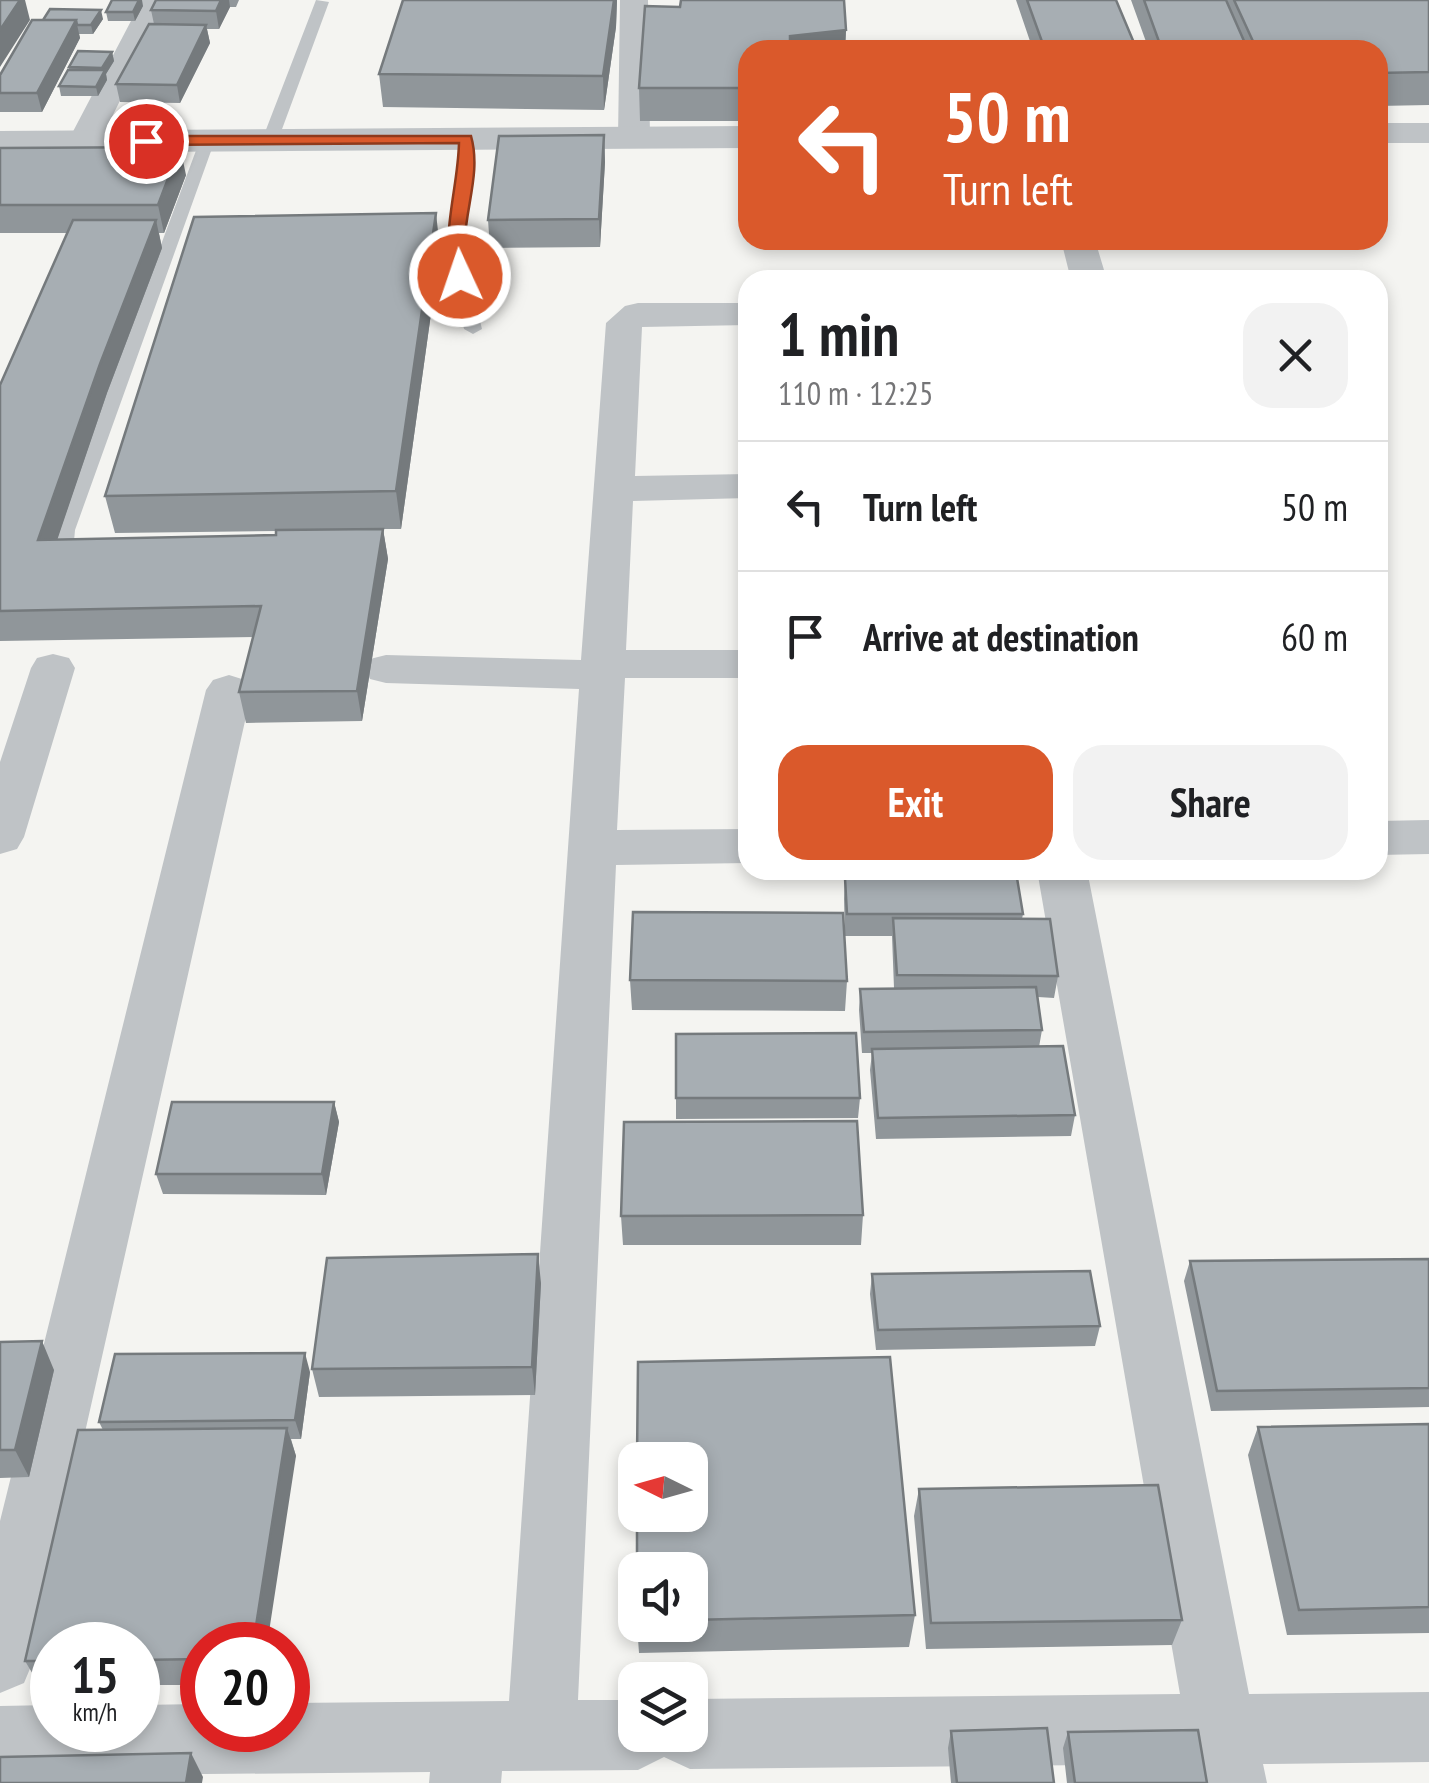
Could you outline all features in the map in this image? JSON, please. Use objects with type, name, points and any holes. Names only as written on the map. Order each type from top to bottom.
[{"type":"street","points":[[84,141],[156,0]]},
{"type":"street","points":[[634,0],[634,138]]},
{"type":"street","points":[[1388,133],[1429,132]]},
{"type":"street","points":[[0,142],[738,137]]},
{"type":"street","points":[[542,1736],[624,323],[638,314],[738,314]]},
{"type":"street","points":[[616,489],[738,486]]},
{"type":"street","points":[[386,669],[738,664]]},
{"type":"street","points":[[0,837],[53,668]]},
{"type":"street","points":[[0,1660],[229,690]]},
{"type":"street","points":[[1388,838],[1429,838]]},
{"type":"street","points":[[591,848],[738,846]]},
{"type":"street","points":[[1064,880],[1226,1756]]},
{"type":"street","points":[[708,1735],[1226,1756],[1429,1727]]},
{"type":"street","points":[[0,1741],[467,1760],[542,1736],[618,1735]]},
{"type":"lane","points":[[270,140],[322,2]]},
{"type":"lane","points":[[466,139],[465,183],[453,249],[473,329]]},
{"type":"lane","points":[[101,566],[82,566],[62,556],[65,530],[207,140]]},
{"type":"building","points":[[0,0],[20,0],[0,30]]},
{"type":"building","points":[[112,0],[139,0],[133,12],[106,12]]},
{"type":"building","points":[[156,0],[221,0],[216,11],[151,10]]},
{"type":"building","points":[[403,0],[614,0],[603,76],[379,74]]},
{"type":"building","points":[[681,0],[844,0],[846,30],[790,36],[790,40],[738,40],[738,88],[639,88],[645,6],[680,7]]},
{"type":"building","points":[[1027,0],[1116,0],[1133,40],[1041,40]]},
{"type":"building","points":[[1144,0],[1226,0],[1244,40],[1158,40]]},
{"type":"building","points":[[1234,0],[1429,0],[1429,72],[1388,73],[1388,40],[1252,40]]},
{"type":"building","points":[[50,9],[101,10],[91,25],[77,25],[76,20],[43,20]]},
{"type":"building","points":[[32,20],[76,20],[37,93],[0,93],[0,75]]},
{"type":"building","points":[[149,24],[206,25],[177,85],[116,84]]},
{"type":"building","points":[[78,51],[112,52],[102,68],[69,67]]},
{"type":"building","points":[[68,70],[105,70],[96,87],[59,86]]},
{"type":"building","points":[[604,135],[599,219],[488,220],[499,136]]},
{"type":"building","points":[[180,147],[158,205],[0,205],[0,148]]},
{"type":"building","points":[[436,213],[396,491],[105,496],[194,217]]},
{"type":"building","points":[[73,220],[156,220],[38,540],[383,529],[357,691],[239,692],[261,606],[0,611],[0,385]]},
{"type":"building","points":[[845,880],[1017,880],[1023,914],[847,914]]},
{"type":"building","points":[[633,912],[843,913],[847,981],[630,980]]},
{"type":"building","points":[[893,918],[1050,919],[1058,976],[897,975]]},
{"type":"building","points":[[1036,987],[1042,1030],[864,1032],[860,989]]},
{"type":"building","points":[[856,1033],[860,1098],[676,1098],[676,1034]]},
{"type":"building","points":[[1063,1046],[1075,1115],[878,1118],[872,1049]]},
{"type":"building","points":[[172,1102],[334,1102],[322,1174],[156,1174]]},
{"type":"building","points":[[857,1121],[863,1215],[621,1216],[624,1122]]},
{"type":"building","points":[[538,1254],[532,1367],[312,1369],[327,1258]]},
{"type":"building","points":[[1429,1259],[1429,1388],[1217,1391],[1190,1261]]},
{"type":"building","points":[[1090,1271],[1100,1326],[878,1330],[872,1274]]},
{"type":"building","points":[[42,1341],[15,1450],[0,1450],[0,1342]]},
{"type":"building","points":[[305,1353],[295,1420],[99,1422],[115,1354]]},
{"type":"building","points":[[890,1357],[915,1615],[708,1620],[708,1552],[637,1552],[637,1532],[708,1532],[708,1442],[637,1442],[638,1362]]},
{"type":"building","points":[[1429,1424],[1429,1607],[1299,1610],[1258,1427]]},
{"type":"building","points":[[287,1428],[257,1622],[180,1622],[180,1659],[160,1660],[160,1622],[34,1622],[78,1430]]},
{"type":"building","points":[[1158,1485],[1182,1620],[931,1623],[919,1489]]},
{"type":"building","points":[[1047,1728],[1054,1783],[957,1783],[951,1731]]},
{"type":"building","points":[[1198,1730],[1207,1783],[1075,1783],[1068,1732]]},
{"type":"building","points":[[191,1753],[186,1783],[0,1783],[0,1757]]},
{"type":"route","points":[[146,141],[466,139],[465,183],[453,249],[460,276]]}]
